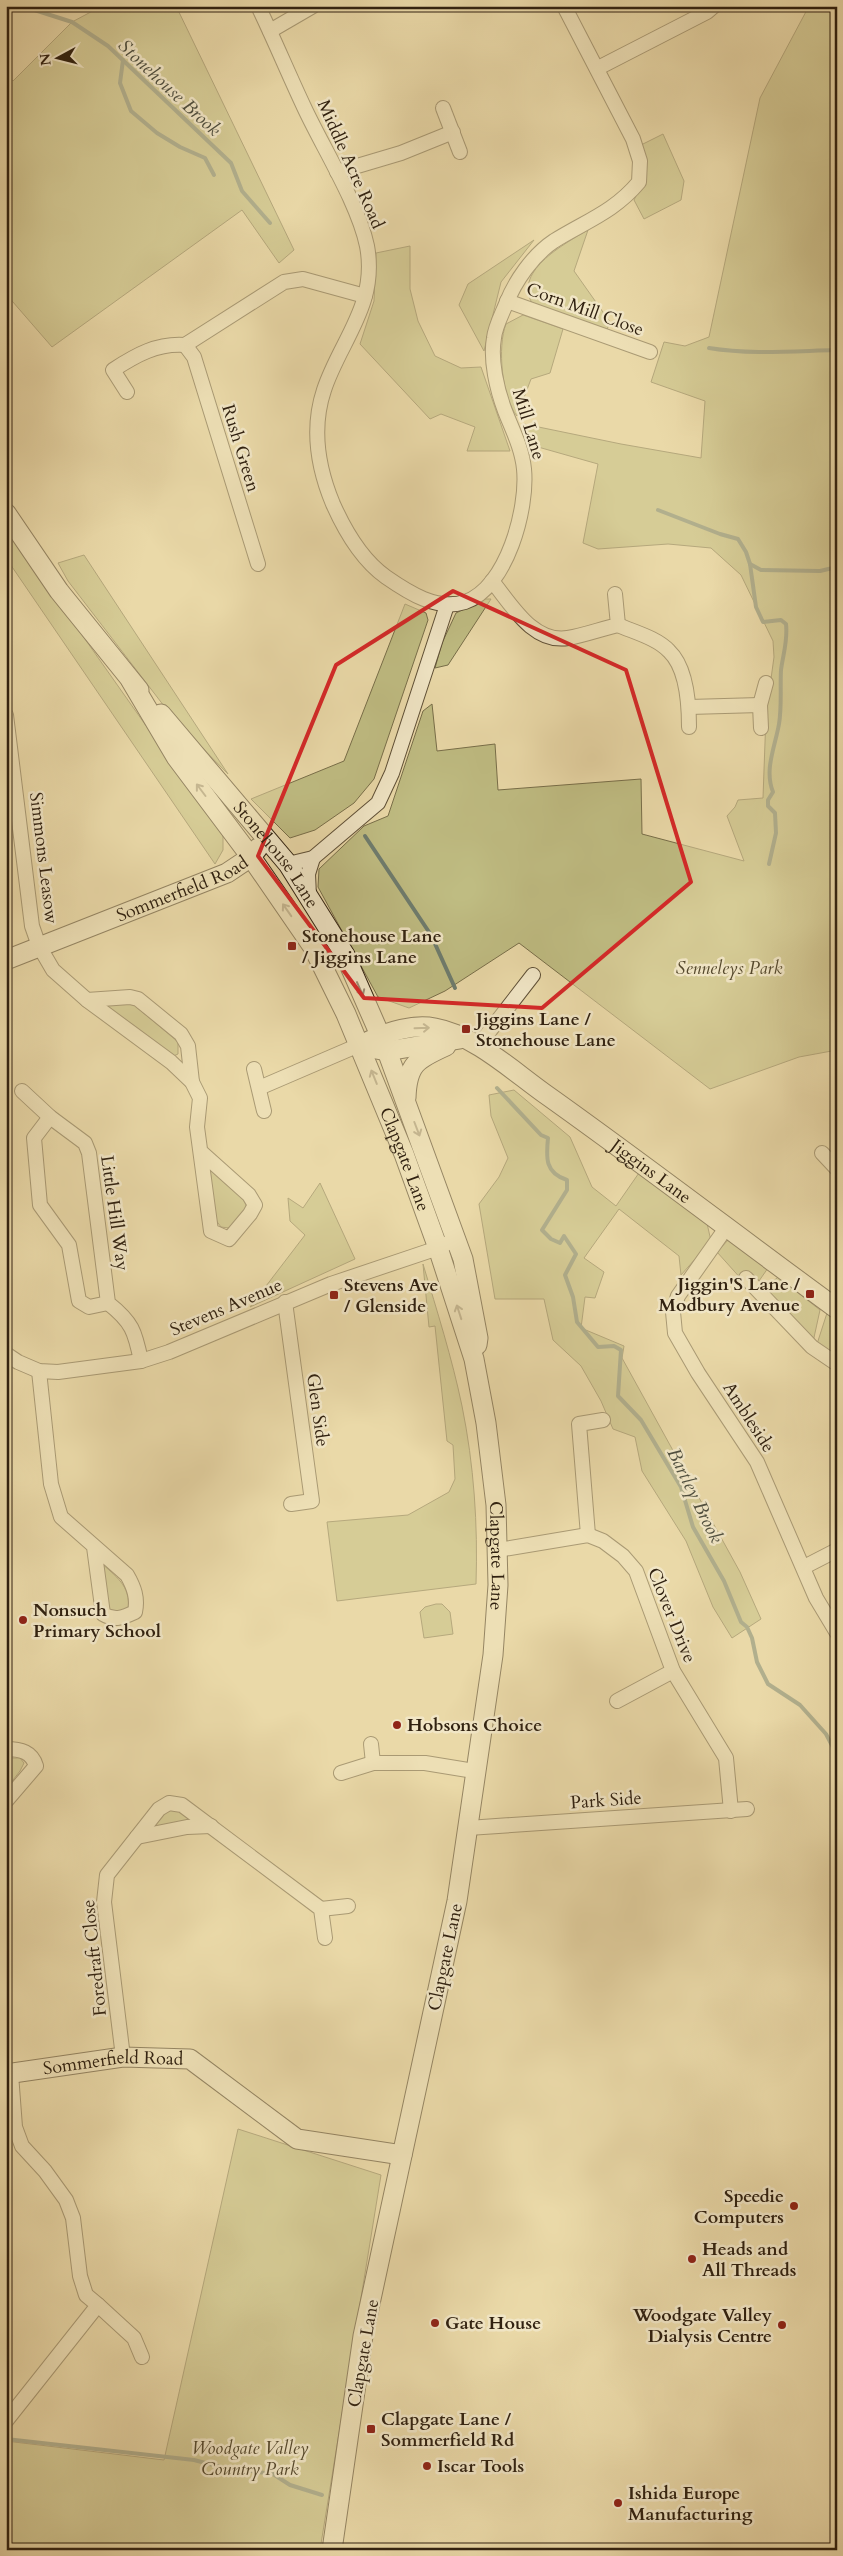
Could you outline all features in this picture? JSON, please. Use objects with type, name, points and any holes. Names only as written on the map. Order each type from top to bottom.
[{"type":"street","name":"Middle Acre Road","points":[[258,6],[304,107],[337,172],[365,240],[368,268],[365,296],[354,329],[324,389],[318,414],[317,440],[321,469],[342,524],[375,569],[410,593],[447,605]]},
{"type":"street","points":[[270,31],[314,6]]},
{"type":"street","name":"Mill Lane","points":[[447,605],[466,602],[478,595],[492,581],[502,566],[518,528],[524,470],[517,438],[501,399],[493,355],[494,337],[507,301],[531,264],[551,243],[612,209],[639,182],[640,161],[633,139],[598,68],[564,6]]},
{"type":"street","points":[[598,68],[685,24],[714,6]]},
{"type":"street","points":[[443,108],[460,152]]},
{"type":"street","points":[[337,172],[402,153],[453,132]]},
{"type":"street","points":[[127,392],[113,370],[152,347],[172,344],[185,345],[269,291],[292,280],[302,279],[365,296]]},
{"type":"street","name":"Corn Mill Close","points":[[507,301],[650,352]]},
{"type":"street","name":"Rush Green","points":[[185,345],[194,357],[258,564]]},
{"type":"street","name":"Stonehouse Lane","points":[[6,513],[59,591],[131,681],[288,864],[310,896],[345,955],[383,1043]]},
{"type":"street","points":[[492,581],[539,634],[554,638],[568,638],[618,625],[651,639],[669,650],[680,667],[689,707],[689,727]]},
{"type":"street","points":[[615,594],[618,625]]},
{"type":"street","points":[[288,864],[313,858],[378,803],[392,773],[447,605]]},
{"type":"street","name":"Stonehouse Lane","points":[[131,681],[176,757],[251,857],[313,947],[359,1045]]},
{"type":"street","points":[[761,728],[760,705],[766,683]]},
{"type":"street","points":[[689,707],[760,705]]},
{"type":"street","name":"Simmons Leasow","points":[[6,715],[10,763],[32,926],[39,946],[53,970],[87,1000],[171,1062],[192,1082]]},
{"type":"street","name":"Sommerfield Road","points":[[6,960],[227,873],[251,857],[258,847],[202,764]]},
{"type":"street","points":[[310,896],[308,874],[313,858]]},
{"type":"street","points":[[406,1103],[407,1080],[411,1069],[421,1058],[471,1042],[533,975]]},
{"type":"street","points":[[87,1000],[130,997],[138,999],[181,1034],[188,1046],[192,1082],[200,1098],[197,1127],[211,1230],[229,1239],[250,1214],[254,1205],[249,1195],[201,1152]]},
{"type":"street","points":[[259,1088],[359,1045],[471,1042]]},
{"type":"street","name":"Jiggins Lane","points":[[471,1042],[650,1168],[726,1228],[837,1308]]},
{"type":"street","name":"Clapgate Lane","points":[[383,1043],[456,1239],[469,1284],[478,1338],[474,1359]]},
{"type":"street","name":"Clapgate Lane","points":[[332,2550],[364,2336],[457,1902],[474,1771],[493,1655],[498,1585],[496,1504],[486,1423],[474,1359],[438,1248],[394,1128],[359,1045]]},
{"type":"street","points":[[254,1069],[264,1111]]},
{"type":"street","name":"Little Hill Way","points":[[22,1091],[50,1117],[85,1143],[90,1153],[108,1303]]},
{"type":"street","points":[[50,1117],[34,1138],[40,1205],[69,1245],[79,1300],[89,1307],[108,1303],[125,1317],[135,1331],[141,1361]]},
{"type":"street","points":[[822,1153],[837,1169]]},
{"type":"street","name":"Ambleside","points":[[726,1228],[678,1296],[673,1312],[675,1333],[698,1373],[757,1462],[816,1598],[837,1633]]},
{"type":"street","name":"Stevens Avenue","points":[[6,1354],[18,1362],[39,1371],[58,1372],[141,1361],[169,1352],[331,1284],[438,1248],[456,1239]]},
{"type":"street","points":[[746,1278],[812,1347],[837,1364]]},
{"type":"street","name":"Glen Side","points":[[285,1302],[312,1501],[291,1504]]},
{"type":"street","points":[[39,1371],[51,1484],[62,1517],[126,1573],[133,1585],[137,1602],[135,1612],[113,1620],[103,1614],[94,1546]]},
{"type":"street","points":[[498,1550],[588,1535],[579,1424],[603,1420]]},
{"type":"street","name":"Clover Drive","points":[[588,1535],[610,1546],[636,1571],[673,1671],[726,1758],[731,1811]]},
{"type":"street","points":[[804,1567],[837,1550]]},
{"type":"street","points":[[617,1701],[673,1671]]},
{"type":"street","points":[[371,1744],[373,1763]]},
{"type":"street","points":[[6,1749],[25,1751],[33,1757],[36,1766],[6,1801]]},
{"type":"street","points":[[341,1773],[373,1763],[425,1763],[474,1771]]},
{"type":"street","name":"Foredraft Close","points":[[123,2057],[104,1902],[107,1875],[159,1809],[169,1803],[182,1805],[321,1909]]},
{"type":"street","name":"Park Side","points":[[468,1828],[747,1809]]},
{"type":"street","points":[[137,1837],[180,1828],[211,1826]]},
{"type":"street","points":[[325,1938],[321,1909],[348,1906]]},
{"type":"street","name":"Sommerfield Road","points":[[9,2074],[123,2057],[190,2059],[297,2140],[402,2155]]},
{"type":"street","points":[[9,2074],[15,2127],[22,2146],[45,2171],[66,2200],[73,2218],[80,2276],[86,2295],[134,2338],[142,2357]]},
{"type":"street","points":[[6,2421],[98,2305]]},
{"type":"highlighted area","points":[[453,591],[626,670],[691,882],[542,1008],[364,998],[258,856],[336,665]]},
{"type":"green space","points":[[102,6],[176,6],[294,250],[279,263],[242,210],[52,347],[6,294],[6,75],[13,81],[72,22]]},
{"type":"green space","name":"Senneleys Park","points":[[809,6],[837,6],[837,1050],[799,1057],[710,1089],[519,943],[445,991],[409,1008],[378,997],[318,887],[319,869],[364,826],[388,816],[423,711],[432,704],[437,751],[495,744],[498,790],[641,779],[642,834],[744,861],[727,816],[738,800],[763,798],[766,715],[774,657],[773,641],[741,575],[711,548],[668,544],[598,549],[583,543],[598,464],[531,445],[524,424],[701,458],[705,401],[651,382],[664,342],[685,346],[709,337],[760,98]]},
{"type":"green space","points":[[663,134],[684,181],[681,200],[644,219],[634,200],[637,194],[641,145]]},
{"type":"green space","points":[[588,230],[574,271],[610,322],[606,332],[534,306],[528,294],[529,282],[534,271],[543,261],[554,251]]},
{"type":"green space","points":[[534,240],[501,282],[484,351],[459,305],[468,284]]},
{"type":"green space","points":[[410,246],[410,289],[418,321],[435,356],[461,368],[481,367],[510,451],[467,451],[475,427],[441,414],[430,419],[360,344],[374,301],[376,253]]},
{"type":"green space","points":[[523,315],[563,329],[550,373],[531,379],[517,416],[508,398],[505,385],[502,345],[506,324]]},
{"type":"green space","points":[[6,527],[223,835],[223,850],[215,864],[6,558]]},
{"type":"green space","points":[[84,555],[228,774],[174,719],[68,581],[58,563]]},
{"type":"green space","points":[[485,599],[491,599],[448,665],[435,668],[442,643],[456,613]]},
{"type":"green space","points":[[405,604],[426,613],[428,620],[374,779],[354,803],[315,830],[290,838],[251,799],[344,761]]},
{"type":"green space","points":[[112,1003],[133,1004],[178,1042],[178,1054],[171,1057],[103,1007]]},
{"type":"green space","points":[[514,1090],[570,1137],[592,1187],[616,1206],[641,1170],[706,1219],[711,1241],[681,1275],[679,1256],[619,1209],[584,1258],[604,1272],[595,1298],[585,1297],[581,1328],[624,1346],[622,1358],[740,1572],[761,1619],[732,1638],[713,1607],[686,1541],[642,1471],[635,1437],[613,1429],[601,1401],[581,1366],[553,1340],[544,1299],[495,1299],[479,1204],[499,1177],[508,1158],[491,1116],[489,1095]]},
{"type":"green space","points":[[210,1169],[241,1195],[246,1205],[243,1217],[229,1228],[221,1227],[215,1219]]},
{"type":"green space","points":[[320,1183],[355,1259],[250,1307],[305,1235],[290,1221],[288,1198],[303,1208]]},
{"type":"green space","points":[[729,1239],[768,1268],[752,1291],[717,1252]]},
{"type":"green space","points":[[423,1264],[454,1370],[470,1450],[474,1495],[476,1584],[337,1601],[327,1522],[408,1515],[449,1492],[455,1479],[453,1445],[447,1441],[435,1326],[429,1327]]},
{"type":"green space","points":[[778,1277],[820,1310],[813,1342],[768,1296],[769,1285]]},
{"type":"green space","points":[[827,1313],[837,1320],[837,1359],[817,1344]]},
{"type":"green space","points":[[99,1561],[125,1588],[128,1610],[114,1615],[106,1608]]},
{"type":"green space","points":[[442,1604],[450,1612],[453,1634],[424,1638],[420,1612],[425,1607]]},
{"type":"green space","points":[[6,1758],[20,1758],[24,1763],[6,1789]]},
{"type":"green space","points":[[168,1805],[205,1824],[152,1830],[161,1810]]},
{"type":"green space","name":"Woodgate Valley Country Park","points":[[238,2129],[381,2175],[320,2550],[6,2550],[6,2441],[164,2460]]},
{"type":"waterway","name":"Stonehouse Brook","points":[[22,6],[72,22],[108,46],[231,163],[242,191],[270,223]]},
{"type":"waterway","points":[[123,60],[120,83],[131,111],[157,133],[180,147],[205,158],[214,175]]},
{"type":"waterway","points":[[709,348],[757,352],[837,350]]},
{"type":"waterway","points":[[658,510],[738,539],[746,552],[750,564],[761,570],[820,571],[837,567]]},
{"type":"waterway","points":[[750,564],[756,607],[763,622],[781,620],[786,624],[786,642],[781,670],[780,717],[770,767],[773,792],[768,800],[768,806],[775,813],[776,833],[769,864]]},
{"type":"waterway","name":"Bartley Brook","points":[[365,836],[431,935],[455,988]]},
{"type":"waterway","name":"Bartley Brook","points":[[497,1088],[541,1135],[548,1138],[548,1164],[554,1173],[567,1180],[567,1190],[542,1230],[551,1239],[560,1243],[564,1236],[576,1254],[565,1275],[573,1297],[577,1322],[598,1347],[614,1346],[621,1350],[618,1396],[641,1420],[681,1487],[693,1527],[724,1581],[741,1622],[747,1627],[752,1638],[757,1662],[768,1684],[800,1705],[826,1734],[836,1753],[834,1774],[837,1776]]},
{"type":"waterway","points":[[6,2439],[194,2460],[221,2467],[273,2474],[290,2485],[322,2495]]},
{"type":"place","name":"Stonehouse Lane / Jiggins Lane","points":[[292,946]]},
{"type":"place","name":"Jiggins Lane / Stonehouse Lane","points":[[466,1029]]},
{"type":"place","name":"Jiggin'S Lane / Modbury Avenue","points":[[810,1294]]},
{"type":"place","name":"Stevens Ave / Glenside","points":[[334,1295]]},
{"type":"place","name":"Nonsuch Primary School","points":[[23,1620]]},
{"type":"place","name":"Hobsons Choice","points":[[397,1725]]},
{"type":"place","name":"Speedie Computers","points":[[794,2206]]},
{"type":"place","name":"Heads and All Threads","points":[[692,2259]]},
{"type":"place","name":"Gate House","points":[[435,2323]]},
{"type":"place","name":"Woodgate Valley Dialysis Centre","points":[[782,2325]]},
{"type":"place","name":"Clapgate Lane / Sommerfield Rd","points":[[371,2429]]},
{"type":"place","name":"Iscar Tools","points":[[427,2466]]},
{"type":"place","name":"Ishida Europe Manufacturing","points":[[618,2503]]}]
